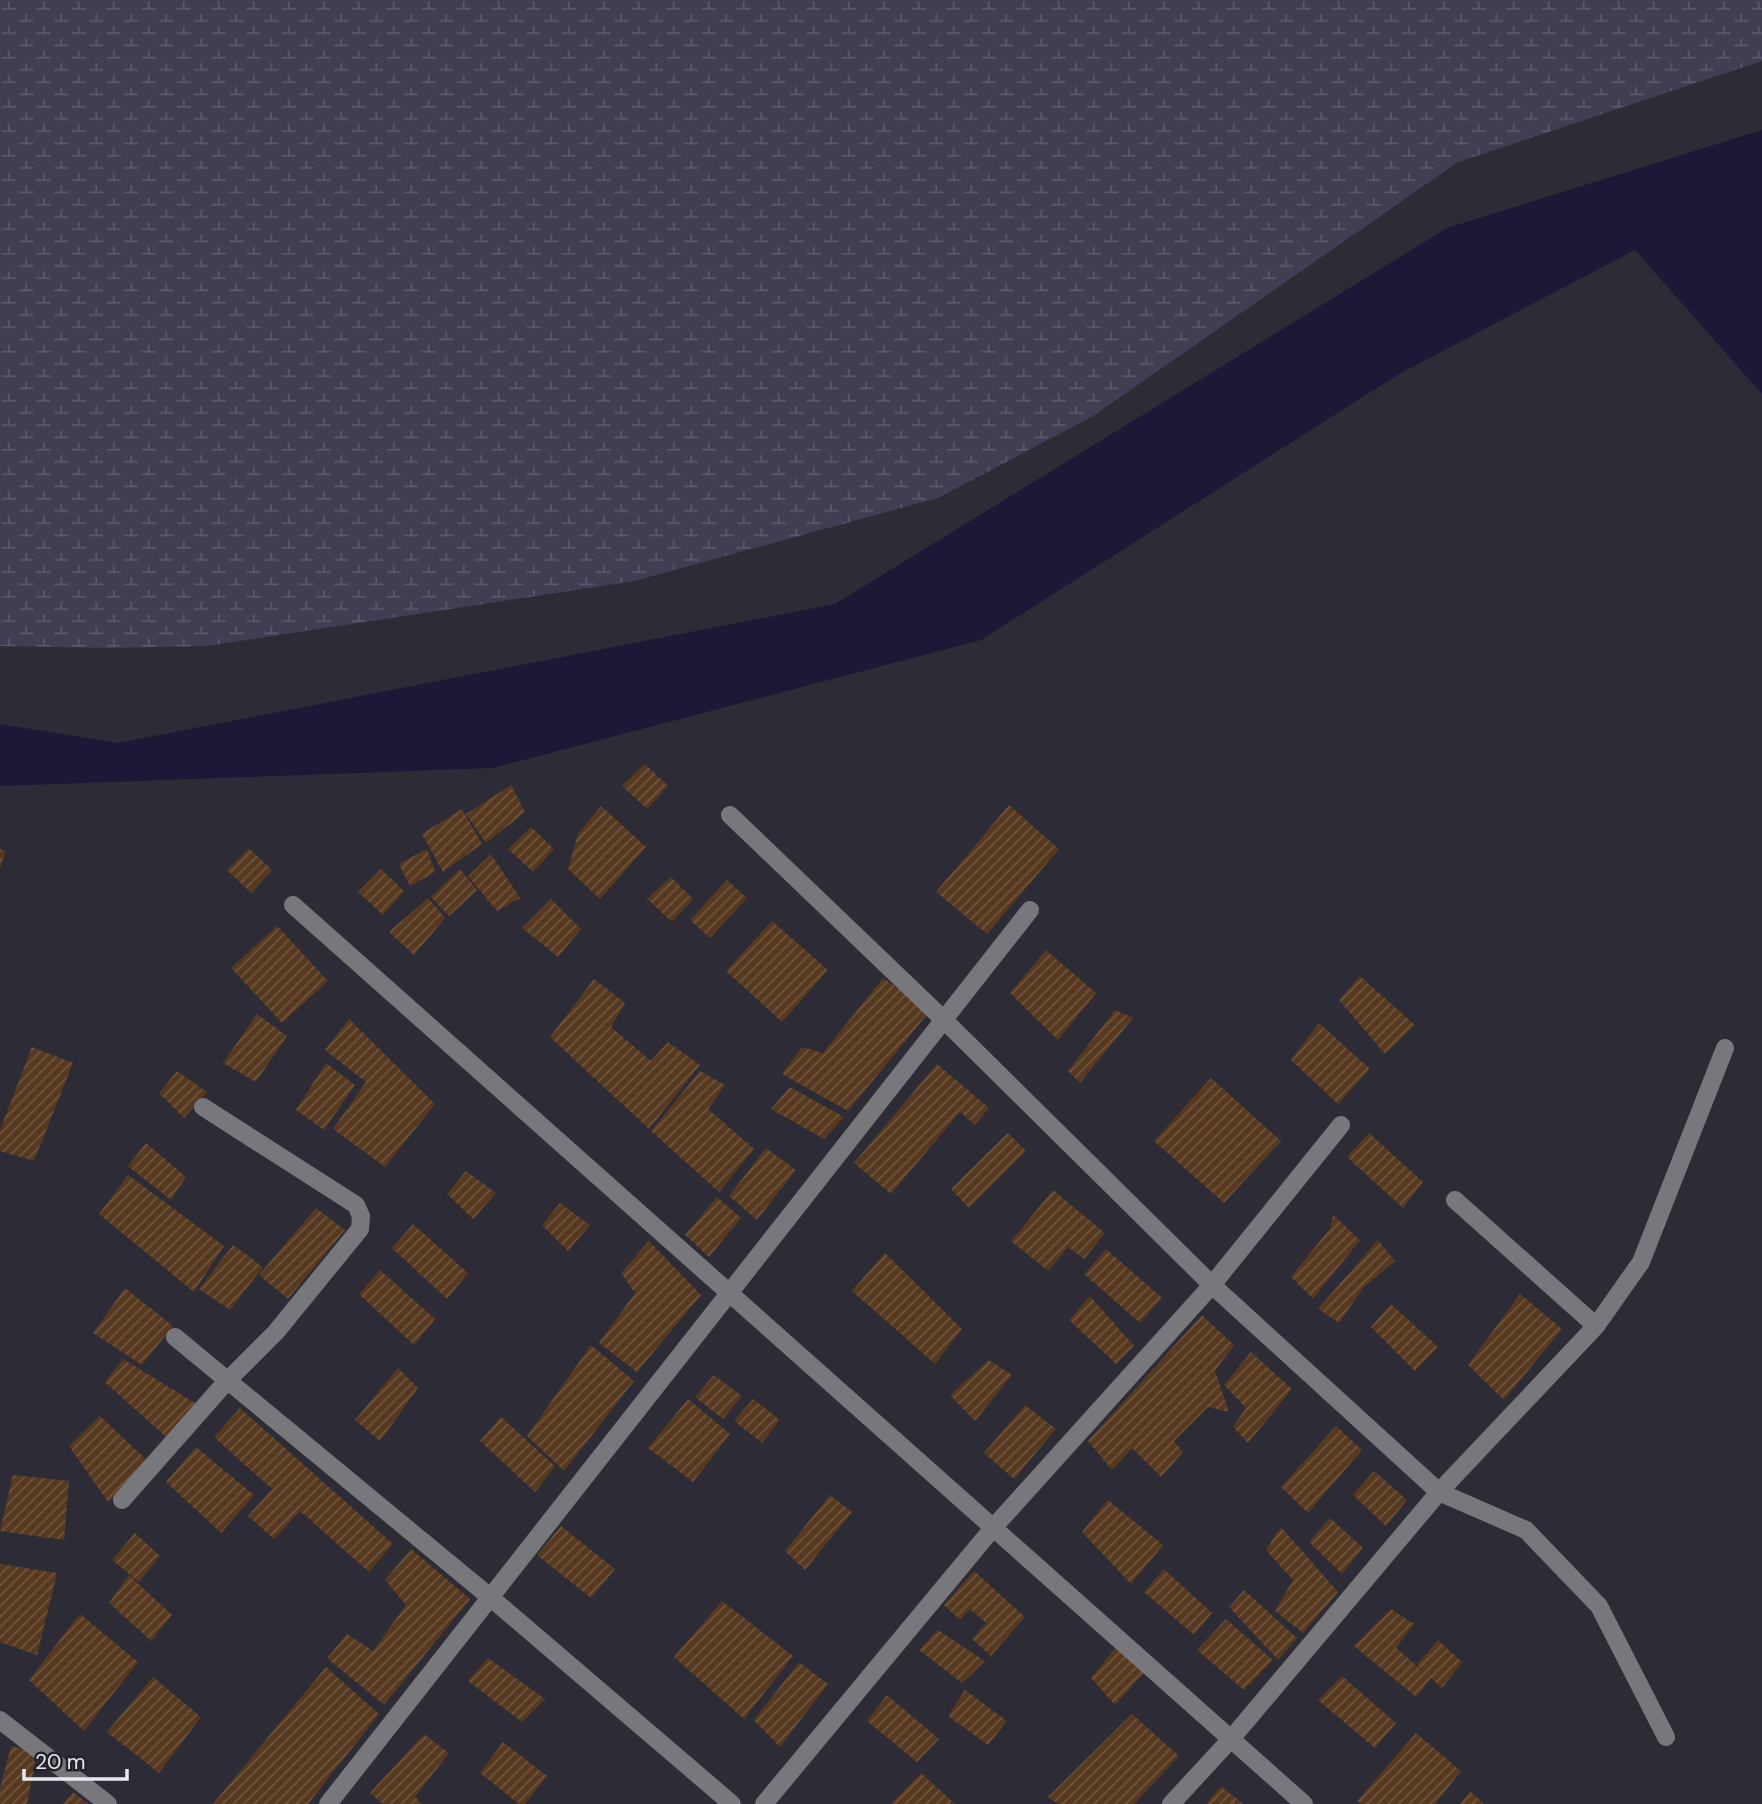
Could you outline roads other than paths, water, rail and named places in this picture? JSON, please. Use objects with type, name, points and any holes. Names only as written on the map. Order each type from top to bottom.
[{"type":"street","points":[[730,815],[943,1019],[1212,1285],[1439,1492],[1526,1530],[1599,1606],[1666,1737]]},
{"type":"street","points":[[293,905],[1304,1804]]},
{"type":"street","points":[[328,1804],[1030,910]]},
{"type":"street","points":[[1171,1804],[1231,1739],[1439,1492],[1596,1325],[1641,1262],[1725,1048]]},
{"type":"street","points":[[122,1500],[226,1382],[276,1332],[360,1229],[361,1216],[356,1205],[203,1107]]},
{"type":"street","points":[[764,1804],[993,1528],[1212,1285],[1341,1125]]},
{"type":"street","points":[[1455,1200],[1596,1325]]},
{"type":"street","points":[[175,1337],[226,1382],[490,1597],[732,1804]]},
{"type":"street","points":[[0,1720],[108,1804]]}]
